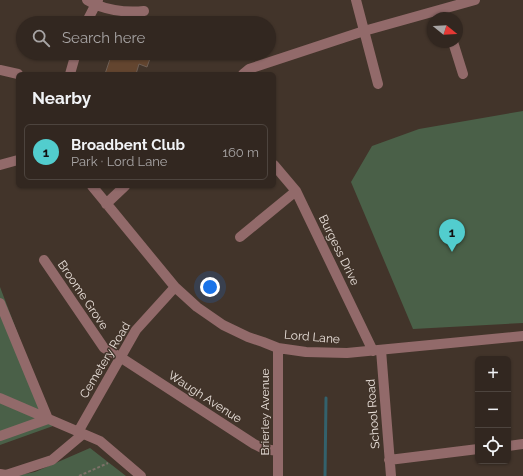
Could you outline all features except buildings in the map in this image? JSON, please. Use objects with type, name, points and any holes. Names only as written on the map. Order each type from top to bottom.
[{"type":"street","points":[[356,0],[378,84]]},
{"type":"street","points":[[447,12],[475,0]]},
{"type":"street","points":[[88,16],[93,2],[134,12],[144,11]]},
{"type":"street","points":[[246,72],[249,69],[364,31],[427,17]]},
{"type":"street","points":[[455,48],[462,74]]},
{"type":"street","points":[[71,72],[74,60]]},
{"type":"street","points":[[0,70],[16,74]]},
{"type":"street","points":[[0,165],[16,161]]},
{"type":"street","name":"Burgess Drive","points":[[276,167],[296,191],[377,350]]},
{"type":"street","name":"Lord Lane","points":[[94,188],[175,287],[197,307],[223,325],[248,337],[278,348],[306,352],[347,353],[523,336]]},
{"type":"street","points":[[106,204],[123,188]]},
{"type":"street","points":[[240,237],[296,191]]},
{"type":"street","name":"Broome Grove","points":[[44,260],[104,348],[120,357]]},
{"type":"street","name":"Cemetery Road","points":[[81,433],[120,357],[136,330],[175,287]]},
{"type":"street","points":[[0,303],[48,419]]},
{"type":"street","name":"Brierley Avenue","points":[[278,348],[278,476]]},
{"type":"street","name":"School Road","points":[[377,350],[391,476]]},
{"type":"street","name":"Waugh Avenue","points":[[120,357],[254,444],[264,449],[278,451]]},
{"type":"street","points":[[0,398],[100,441],[141,476]]},
{"type":"street","points":[[0,436],[48,419]]},
{"type":"street","points":[[0,474],[6,475],[20,473],[52,460],[81,433]]},
{"type":"street","points":[[511,446],[523,444]]},
{"type":"street","points":[[389,460],[475,450]]},
{"type":"path","points":[[79,476],[108,463]]},
{"type":"green space","points":[[523,111],[523,323],[413,329],[351,182],[372,146],[419,129]]},
{"type":"green space","points":[[0,287],[53,426],[0,445]]},
{"type":"green space","points":[[90,448],[126,476],[14,476],[35,472]]},
{"type":"waterway","points":[[325,476],[326,398]]},
{"type":"place","name":"Broadbent Club","points":[[452,252]]}]
